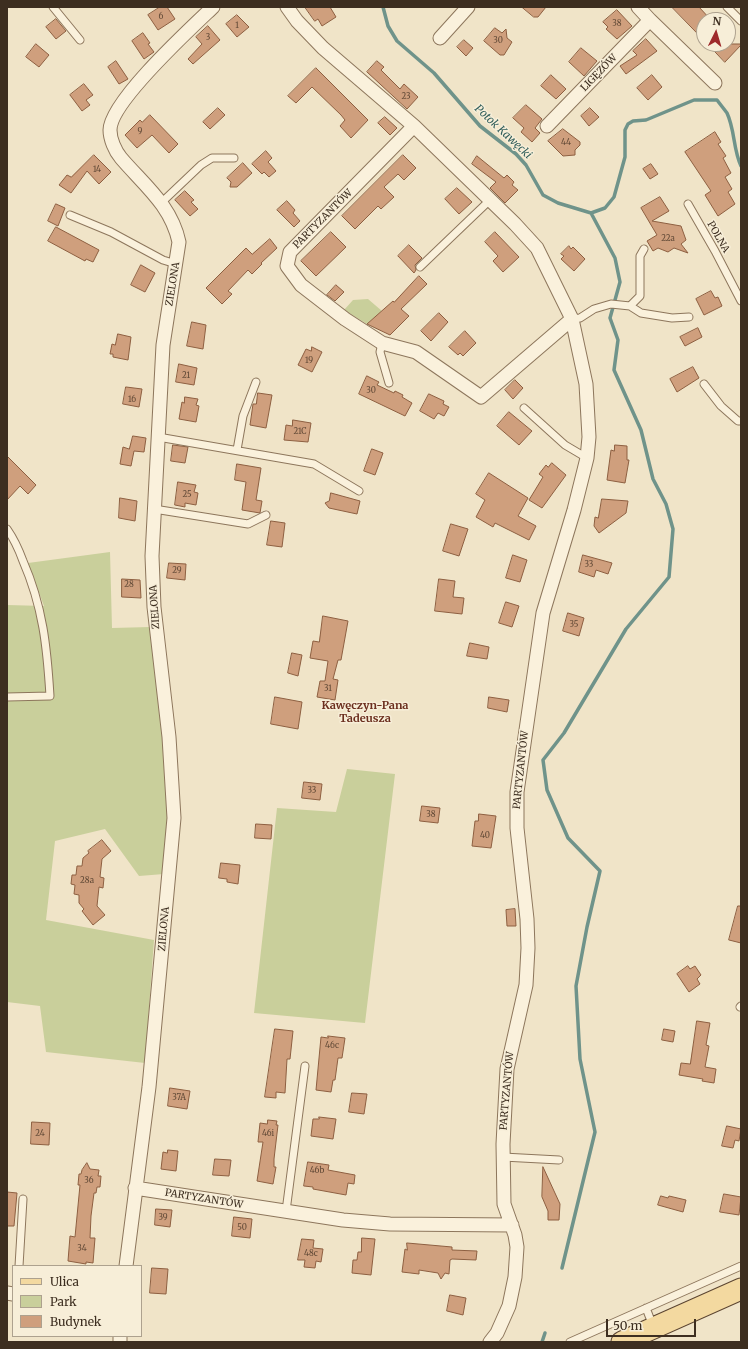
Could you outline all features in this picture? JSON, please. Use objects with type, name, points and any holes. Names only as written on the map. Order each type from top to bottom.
[{"type":"main road","points":[[653,1335],[741,1289]]},
{"type":"main road","points":[[622,1342],[653,1335],[741,1303]]},
{"type":"street","name":"ZIELONA","points":[[126,1265],[149,1087],[174,818],[170,752],[154,607],[152,556],[164,345],[179,242],[176,227],[161,203],[119,156],[113,144],[110,129],[124,100],[168,50],[213,7]]},
{"type":"street","name":"PARTYZANTÓW","points":[[287,7],[297,21],[323,48],[414,126],[515,224],[537,248],[572,319],[586,384],[589,437],[587,458],[574,510],[543,613],[519,776],[517,828],[527,920],[528,948],[526,985],[507,1069],[503,1157],[504,1204],[512,1225],[517,1247],[512,1292],[506,1315],[497,1333],[490,1342]]},
{"type":"street","points":[[440,38],[468,7]]},
{"type":"street","points":[[638,7],[715,83]]},
{"type":"street","name":"LIGĘZÓW","points":[[547,126],[650,20]]},
{"type":"street","name":"PARTYZANTÓW","points":[[414,126],[290,252],[287,266],[301,285],[316,293],[344,319],[382,343],[416,352],[481,397],[572,319]]},
{"type":"street","name":"PARTYZANTÓW","points":[[135,1188],[343,1220],[390,1224],[512,1225]]},
{"type":"lane","points":[[53,7],[80,40]]},
{"type":"lane","points":[[727,7],[741,21]]},
{"type":"lane","points":[[161,203],[201,165],[212,158],[234,158]]},
{"type":"lane","points":[[420,267],[490,200]]},
{"type":"lane","name":"POLNA","points":[[688,204],[741,301]]},
{"type":"lane","points":[[70,214],[111,232],[163,260],[176,264]]},
{"type":"lane","points":[[630,306],[640,296],[640,256],[644,249]]},
{"type":"lane","points":[[572,319],[611,304],[630,306],[641,313],[672,318],[689,317]]},
{"type":"lane","points":[[382,343],[380,352],[389,383]]},
{"type":"lane","points":[[237,450],[243,416],[256,382]]},
{"type":"lane","points":[[704,384],[721,406],[738,421],[741,421]]},
{"type":"lane","points":[[524,408],[565,445],[587,458]]},
{"type":"lane","points":[[158,437],[314,464],[359,491]]},
{"type":"lane","points":[[154,509],[248,524],[266,515]]},
{"type":"lane","points":[[7,528],[13,536],[34,585],[40,605],[48,656],[50,696],[7,698]]},
{"type":"lane","points":[[286,1211],[305,1066]]},
{"type":"lane","points":[[503,1157],[559,1160]]},
{"type":"lane","points":[[19,1265],[23,1199]]},
{"type":"lane","points":[[570,1342],[741,1266]]},
{"type":"lane","points":[[646,1308],[653,1335]]},
{"type":"green space","points":[[368,299],[382,311],[367,324],[344,310],[353,300]]},
{"type":"green space","points":[[110,552],[112,628],[150,627],[171,801],[164,874],[139,876],[105,829],[55,841],[46,920],[154,940],[145,1063],[46,1052],[40,1006],[7,1002],[7,605],[44,606],[28,563]]},
{"type":"green space","points":[[347,769],[395,774],[365,1023],[254,1013],[277,808],[336,812]]},
{"type":"building","points":[[160,7],[167,7],[175,19],[158,30],[148,15]]},
{"type":"building","points":[[305,7],[330,7],[336,17],[322,26],[318,19],[315,21]]},
{"type":"building","points":[[522,7],[546,7],[538,17],[534,17]]},
{"type":"building","points":[[672,7],[699,7],[704,12],[696,12],[696,32]]},
{"type":"building","points":[[617,10],[632,26],[617,39],[606,29],[608,27],[603,22]]},
{"type":"building","points":[[237,15],[249,27],[237,37],[226,24]]},
{"type":"building","points":[[56,19],[66,31],[56,39],[46,27]]},
{"type":"building","points":[[208,26],[220,40],[193,64],[188,59],[202,44],[196,37]]},
{"type":"building","points":[[495,28],[502,33],[506,29],[507,38],[512,42],[504,55],[500,55],[484,41]]},
{"type":"building","points":[[143,33],[154,52],[144,59],[132,41]]},
{"type":"building","points":[[646,39],[657,51],[626,74],[620,66],[637,55],[633,51]]},
{"type":"building","points":[[464,40],[473,48],[466,56],[457,47]]},
{"type":"building","points":[[36,44],[49,55],[39,67],[26,57]]},
{"type":"building","points":[[736,44],[741,45],[736,50]]},
{"type":"building","points":[[581,48],[597,61],[584,76],[569,62]]},
{"type":"building","points":[[716,52],[734,52],[725,62]]},
{"type":"building","points":[[116,61],[128,79],[119,84],[108,67]]},
{"type":"building","points":[[377,61],[384,67],[381,70],[400,89],[404,84],[418,97],[407,109],[367,72]]},
{"type":"building","points":[[316,68],[368,120],[351,138],[340,126],[345,120],[312,87],[296,103],[288,96]]},
{"type":"building","points":[[551,75],[566,89],[556,99],[541,86]]},
{"type":"building","points":[[652,75],[662,87],[648,100],[637,88]]},
{"type":"building","points":[[84,84],[93,95],[86,100],[90,105],[82,111],[70,95]]},
{"type":"building","points":[[526,105],[542,119],[535,128],[540,133],[532,142],[521,132],[524,128],[513,118]]},
{"type":"building","points":[[218,108],[225,115],[210,129],[203,122]]},
{"type":"building","points":[[590,108],[599,117],[589,126],[581,116]]},
{"type":"building","points":[[150,115],[178,144],[169,153],[152,135],[137,148],[125,135],[140,120],[142,122]]},
{"type":"building","points":[[385,117],[397,128],[390,135],[378,123]]},
{"type":"building","points":[[563,129],[580,142],[580,145],[575,150],[575,155],[563,156],[548,141]]},
{"type":"building","points":[[715,132],[721,142],[718,144],[726,156],[723,158],[731,173],[725,177],[732,189],[728,192],[735,204],[718,216],[705,195],[711,191],[685,152]]},
{"type":"building","points":[[266,151],[272,158],[268,162],[276,171],[269,177],[264,172],[262,174],[252,164]]},
{"type":"building","points":[[94,155],[111,172],[99,184],[87,171],[71,193],[59,185],[67,175],[71,177]]},
{"type":"building","points":[[403,155],[416,168],[404,180],[398,174],[384,187],[394,197],[381,209],[378,206],[355,229],[342,216]]},
{"type":"building","points":[[477,156],[504,178],[507,175],[514,182],[512,185],[518,190],[505,203],[490,188],[496,182],[472,164]]},
{"type":"building","points":[[243,163],[252,173],[237,187],[230,187],[231,182],[227,178]]},
{"type":"building","points":[[651,164],[658,174],[650,179],[643,169]]},
{"type":"building","points":[[457,188],[472,202],[459,214],[445,199]]},
{"type":"building","points":[[185,191],[194,200],[191,202],[198,209],[190,216],[175,200]]},
{"type":"building","points":[[660,197],[669,211],[652,221],[681,226],[686,240],[681,244],[688,253],[674,248],[668,252],[658,248],[653,251],[647,241],[657,235],[641,208]]},
{"type":"building","points":[[287,201],[295,210],[293,213],[300,221],[294,227],[277,210]]},
{"type":"building","points":[[56,204],[65,208],[58,226],[48,221]]},
{"type":"building","points":[[56,227],[99,250],[93,262],[86,259],[85,261],[48,241]]},
{"type":"building","points":[[331,232],[346,247],[316,276],[301,261]]},
{"type":"building","points":[[495,232],[519,257],[503,272],[493,261],[498,256],[485,242]]},
{"type":"building","points":[[270,239],[277,248],[252,274],[248,270],[228,291],[232,294],[222,304],[206,288],[246,248],[252,254]]},
{"type":"building","points":[[409,245],[422,258],[415,265],[416,270],[414,273],[398,256]]},
{"type":"building","points":[[569,246],[571,249],[573,247],[585,259],[574,271],[561,259],[564,256],[561,254]]},
{"type":"building","points":[[141,265],[155,273],[145,292],[131,285]]},
{"type":"building","points":[[419,276],[427,284],[401,309],[409,316],[390,335],[367,324],[393,301],[394,302]]},
{"type":"building","points":[[336,285],[344,292],[335,301],[327,295]]},
{"type":"building","points":[[711,291],[715,298],[718,297],[722,306],[704,315],[696,299]]},
{"type":"building","points":[[439,313],[448,322],[431,341],[421,331]]},
{"type":"building","points":[[192,322],[206,325],[203,349],[187,346]]},
{"type":"building","points":[[698,328],[702,337],[685,346],[680,337]]},
{"type":"building","points":[[465,331],[476,343],[463,356],[460,353],[458,355],[449,347]]},
{"type":"building","points":[[118,334],[131,337],[128,360],[113,357],[113,354],[110,354],[112,344],[115,345]]},
{"type":"building","points":[[312,347],[322,352],[312,372],[298,365],[306,349],[311,351]]},
{"type":"building","points":[[179,364],[197,368],[194,385],[176,382]]},
{"type":"building","points":[[693,367],[699,378],[677,392],[670,379]]},
{"type":"building","points":[[367,376],[379,382],[377,385],[394,393],[395,391],[403,395],[402,397],[412,403],[405,416],[359,394]]},
{"type":"building","points":[[515,380],[523,388],[513,399],[505,390]]},
{"type":"building","points":[[126,387],[142,389],[139,407],[123,404]]},
{"type":"building","points":[[258,393],[272,395],[266,428],[250,425],[253,404],[256,404]]},
{"type":"building","points":[[429,394],[444,401],[443,404],[449,407],[444,416],[438,413],[434,419],[420,411]]},
{"type":"building","points":[[185,397],[198,399],[196,405],[199,406],[196,422],[179,419],[182,402],[184,403]]},
{"type":"building","points":[[509,412],[532,431],[519,445],[497,426]]},
{"type":"building","points":[[293,420],[311,423],[308,442],[284,440],[286,425],[292,426]]},
{"type":"building","points":[[133,436],[146,438],[144,452],[134,451],[131,466],[120,464],[123,447],[129,449]]},
{"type":"building","points":[[173,445],[188,447],[185,463],[171,461]]},
{"type":"building","points":[[615,445],[627,446],[627,460],[629,460],[625,483],[607,480],[611,450],[614,451]]},
{"type":"building","points":[[372,449],[383,453],[375,475],[364,471]]},
{"type":"building","points":[[7,456],[36,485],[28,494],[20,486],[7,500]]},
{"type":"building","points":[[552,463],[566,475],[542,508],[529,500],[543,477],[539,474],[546,465],[548,467]]},
{"type":"building","points":[[237,464],[261,468],[256,500],[262,501],[260,513],[242,510],[246,482],[235,480]]},
{"type":"building","points":[[489,473],[528,498],[518,516],[536,526],[529,540],[495,523],[493,527],[476,517],[485,500],[476,494]]},
{"type":"building","points":[[178,482],[196,485],[194,492],[198,493],[196,505],[185,503],[185,507],[175,505]]},
{"type":"building","points":[[331,493],[360,501],[357,514],[329,508],[325,503],[329,501]]},
{"type":"building","points":[[120,498],[137,501],[135,521],[119,518]]},
{"type":"building","points":[[602,499],[628,501],[626,513],[599,533],[594,526],[595,517],[598,518]]},
{"type":"building","points":[[271,521],[285,523],[282,547],[267,545]]},
{"type":"building","points":[[451,524],[468,529],[459,556],[443,551]]},
{"type":"building","points":[[513,555],[527,560],[520,582],[506,578]]},
{"type":"building","points":[[583,555],[612,563],[608,574],[596,570],[594,577],[579,572]]},
{"type":"building","points":[[169,563],[186,564],[185,580],[167,578]]},
{"type":"building","points":[[122,579],[140,580],[141,598],[122,597]]},
{"type":"building","points":[[439,579],[455,581],[453,597],[464,598],[462,614],[435,611]]},
{"type":"building","points":[[506,602],[519,606],[512,627],[499,623]]},
{"type":"building","points":[[568,613],[584,618],[579,636],[563,631]]},
{"type":"building","points":[[323,616],[348,621],[341,660],[338,660],[333,679],[338,680],[335,700],[317,697],[320,681],[325,681],[328,661],[310,658],[313,641],[319,642]]},
{"type":"building","points":[[470,643],[489,647],[487,659],[467,656]]},
{"type":"building","points":[[292,653],[302,655],[298,676],[288,673]]},
{"type":"building","points":[[275,697],[302,702],[298,729],[271,724]]},
{"type":"building","points":[[489,697],[509,700],[507,712],[488,708]]},
{"type":"building","points":[[304,782],[322,784],[320,800],[302,798]]},
{"type":"building","points":[[422,806],[440,808],[438,823],[420,821]]},
{"type":"building","points":[[479,814],[496,816],[491,848],[472,846],[475,821],[478,821]]},
{"type":"building","points":[[256,824],[272,825],[271,839],[255,838]]},
{"type":"building","points":[[102,840],[111,851],[102,859],[100,877],[104,878],[103,888],[99,887],[97,906],[105,915],[93,925],[82,911],[84,909],[79,903],[79,895],[74,894],[75,885],[71,884],[72,875],[76,875],[77,866],[82,866],[83,858],[89,853],[88,851]]},
{"type":"building","points":[[221,863],[240,865],[238,884],[227,882],[227,879],[219,878]]},
{"type":"building","points":[[738,906],[741,906],[741,943],[729,940]]},
{"type":"building","points":[[515,909],[516,926],[507,926],[506,910]]},
{"type":"building","points":[[688,966],[690,969],[695,966],[701,975],[697,979],[700,984],[689,992],[677,974]]},
{"type":"building","points":[[697,1021],[710,1023],[706,1045],[709,1046],[705,1067],[716,1069],[714,1083],[702,1081],[703,1079],[679,1075],[681,1063],[690,1064]]},
{"type":"building","points":[[275,1029],[293,1031],[290,1059],[287,1059],[285,1093],[276,1092],[276,1098],[265,1097]]},
{"type":"building","points":[[664,1029],[675,1031],[673,1042],[662,1040]]},
{"type":"building","points":[[328,1036],[345,1038],[342,1058],[338,1058],[335,1080],[333,1080],[331,1092],[316,1090],[321,1037],[328,1038]]},
{"type":"building","points":[[170,1088],[190,1091],[187,1109],[168,1106]]},
{"type":"building","points":[[352,1093],[367,1094],[364,1114],[349,1112]]},
{"type":"building","points":[[319,1117],[336,1119],[333,1139],[311,1136],[313,1119],[319,1119]]},
{"type":"building","points":[[268,1120],[277,1121],[276,1125],[278,1125],[274,1159],[274,1167],[276,1167],[273,1184],[257,1181],[263,1142],[258,1142],[260,1123],[267,1124]]},
{"type":"building","points":[[32,1122],[50,1123],[49,1145],[31,1144]]},
{"type":"building","points":[[727,1126],[741,1129],[739,1141],[735,1140],[733,1148],[722,1146]]},
{"type":"building","points":[[168,1150],[178,1151],[176,1171],[161,1169],[163,1152],[167,1153]]},
{"type":"building","points":[[215,1159],[231,1160],[229,1176],[213,1175]]},
{"type":"building","points":[[308,1162],[329,1165],[328,1170],[355,1175],[354,1184],[348,1183],[346,1195],[304,1186]]},
{"type":"building","points":[[87,1163],[90,1169],[99,1170],[98,1176],[101,1176],[100,1187],[97,1187],[96,1193],[94,1193],[91,1216],[90,1238],[95,1238],[93,1263],[86,1262],[86,1264],[68,1261],[70,1236],[75,1237],[80,1185],[78,1185],[79,1174],[81,1174]]},
{"type":"building","points":[[543,1167],[560,1204],[559,1220],[548,1220],[548,1211],[542,1197]]},
{"type":"building","points":[[7,1192],[17,1193],[14,1226],[7,1226]]},
{"type":"building","points":[[724,1194],[741,1197],[739,1215],[720,1212]]},
{"type":"building","points":[[661,1196],[668,1198],[669,1196],[686,1200],[683,1212],[658,1205]]},
{"type":"building","points":[[156,1209],[172,1210],[170,1227],[155,1225]]},
{"type":"building","points":[[234,1217],[252,1219],[250,1238],[232,1236]]},
{"type":"building","points":[[362,1238],[375,1239],[371,1275],[352,1273],[353,1260],[357,1260],[358,1252],[361,1252]]},
{"type":"building","points":[[302,1239],[314,1240],[313,1248],[323,1249],[321,1262],[316,1261],[315,1268],[304,1267],[305,1260],[298,1260]]},
{"type":"building","points":[[407,1243],[452,1247],[452,1250],[477,1251],[476,1260],[450,1260],[449,1274],[445,1273],[441,1279],[438,1273],[419,1270],[419,1274],[402,1272]]},
{"type":"building","points":[[152,1268],[168,1269],[166,1294],[150,1293]]},
{"type":"building","points":[[450,1295],[466,1298],[463,1315],[447,1311]]},
{"type":"waterway","name":"Potok Kawęcki","points":[[383,7],[388,26],[397,41],[434,73],[480,126],[516,154],[526,165],[543,195],[558,203],[591,213],[605,208],[614,197],[625,157],[625,130],[628,124],[633,121],[646,120],[694,100],[717,100],[727,113],[730,119],[738,160],[741,166]]},
{"type":"waterway","points":[[562,1268],[595,1132],[580,1059],[576,986],[587,927],[600,871],[568,838],[547,790],[543,760],[564,733],[626,629],[669,577],[673,529],[666,504],[653,479],[641,430],[614,370],[618,340],[610,318],[620,282],[615,258],[591,213]]},
{"type":"waterway","points":[[542,1342],[545,1333]]},
{"type":"district","name":"Kawęczyn-Pana Tadeusza","points":[[365,712]]}]
